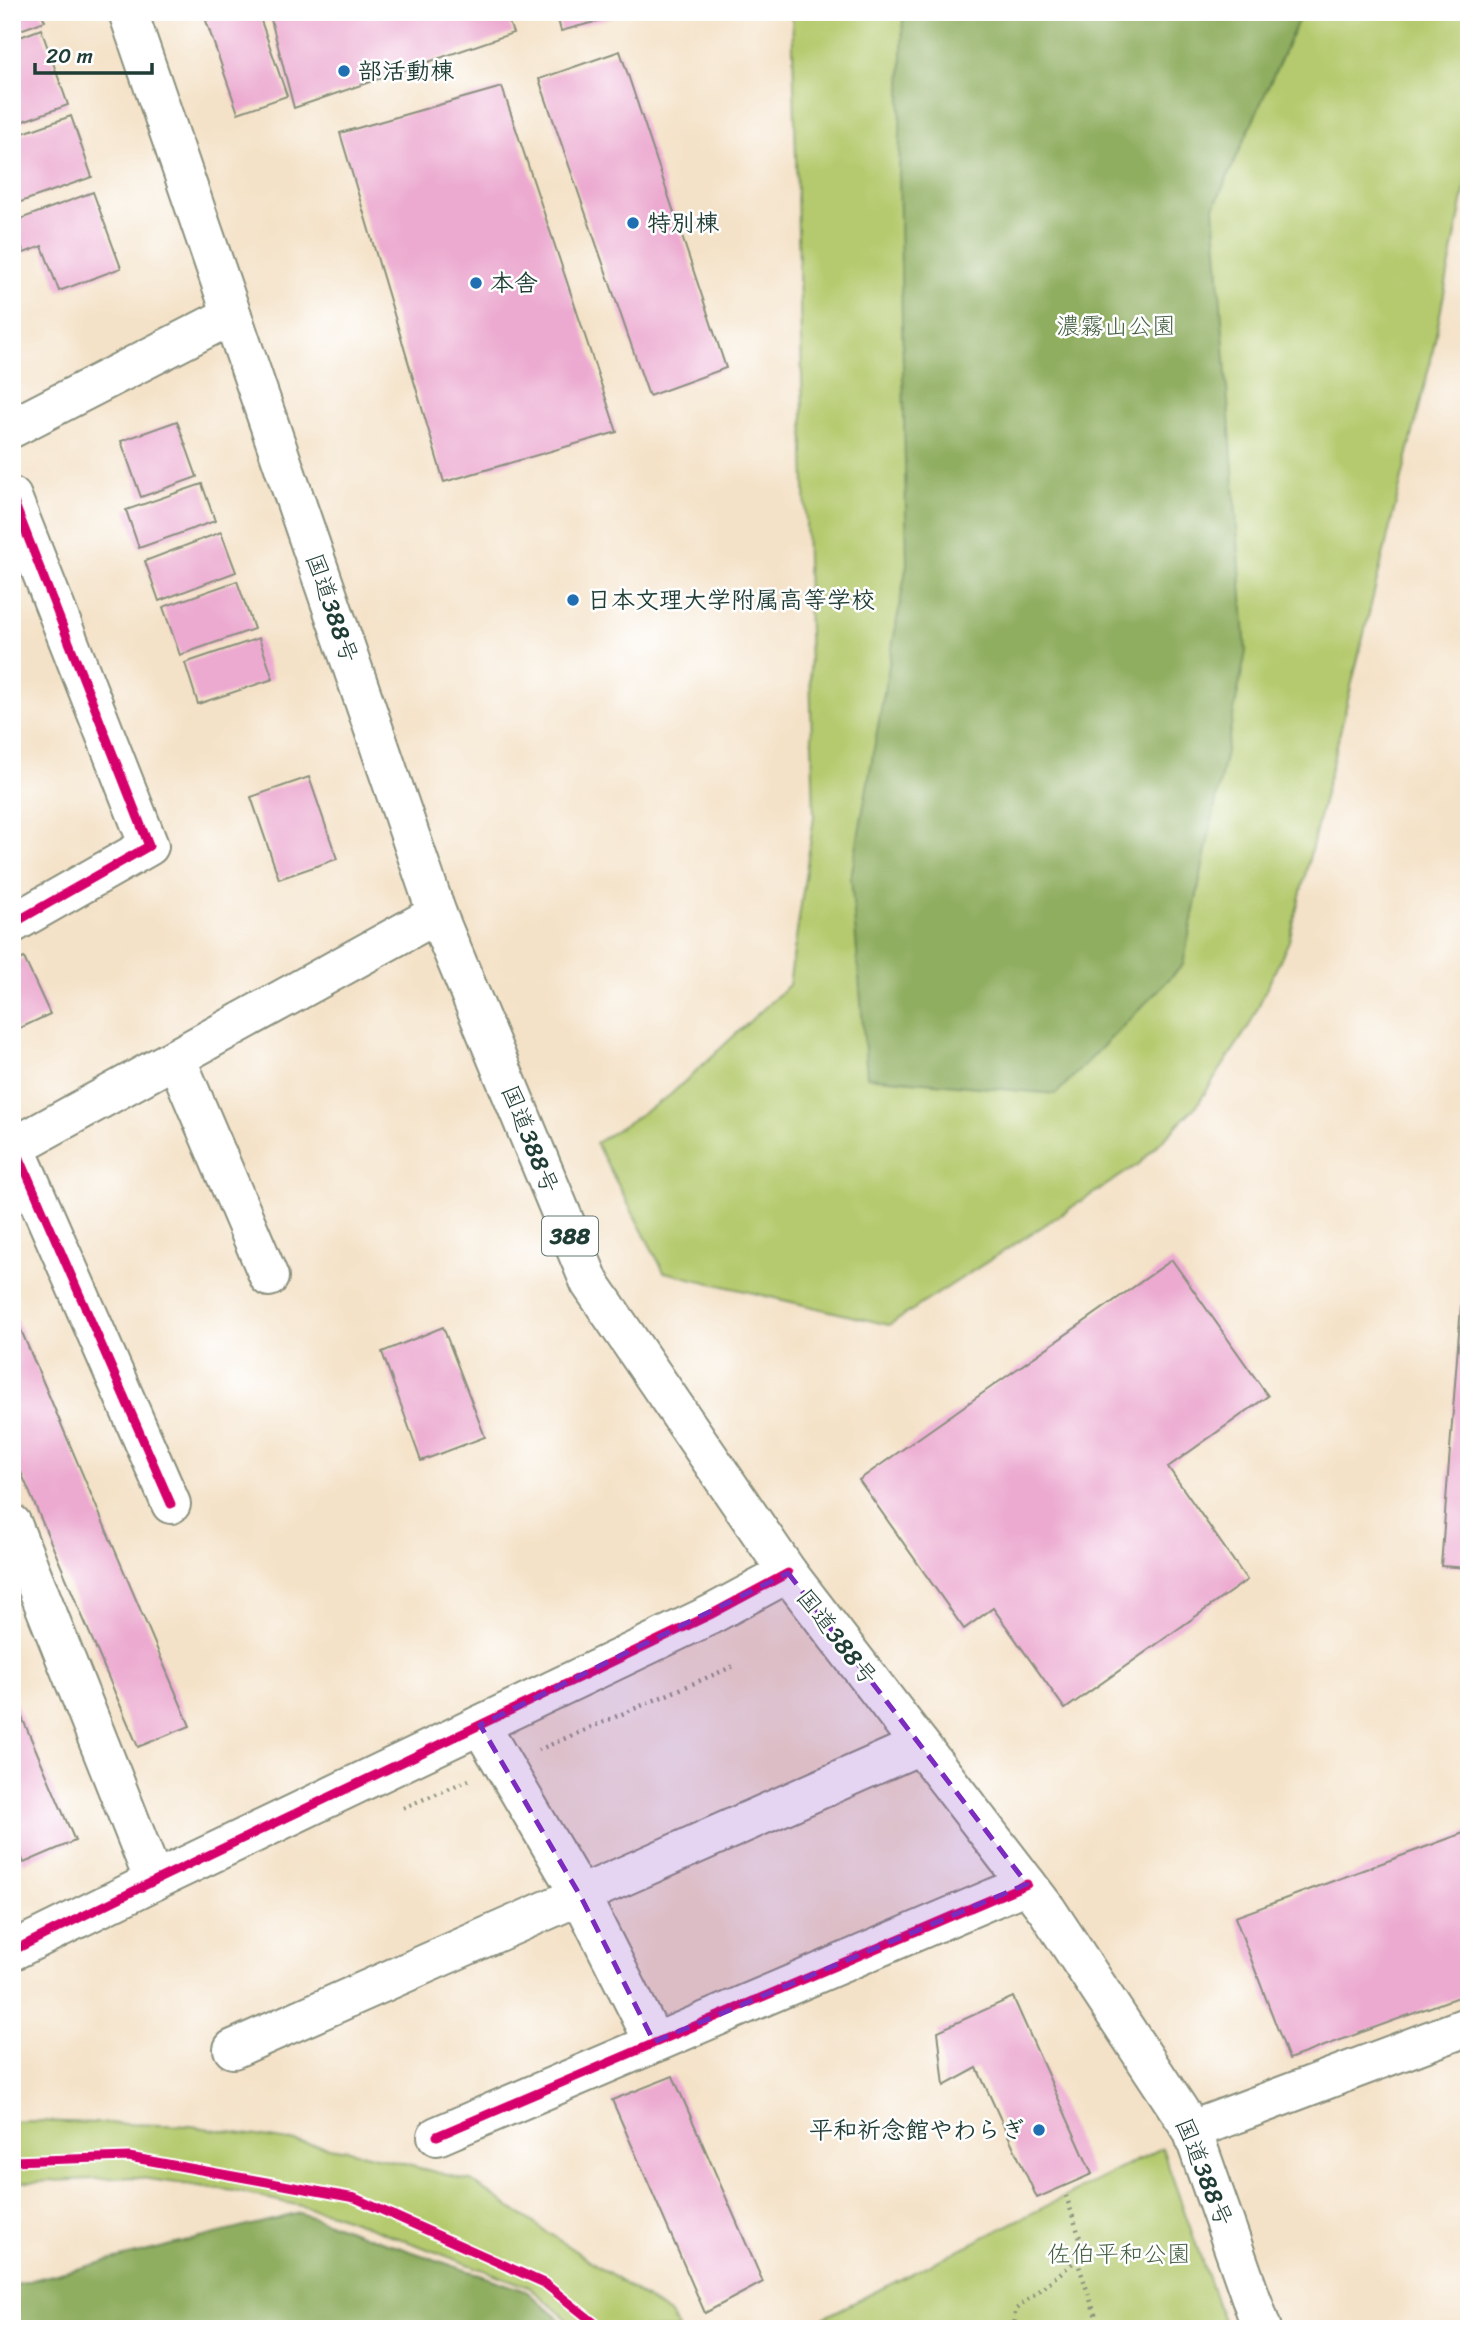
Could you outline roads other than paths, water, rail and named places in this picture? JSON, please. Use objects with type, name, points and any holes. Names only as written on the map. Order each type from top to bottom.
[{"type":"main road","name":"国道388号","points":[[128,12],[437,914],[590,1283],[788,1573],[1047,1909],[1192,2130],[1262,2329]]},
{"type":"main road","points":[[12,428],[232,315]]},
{"type":"main road","points":[[12,498],[149,846],[12,925]]},
{"type":"main road","points":[[171,1503],[14,1147],[437,914]]},
{"type":"main road","points":[[176,1058],[269,1276]]},
{"type":"main road","points":[[12,1524],[154,1881]]},
{"type":"main road","points":[[12,1951],[710,1615],[788,1573]]},
{"type":"main road","points":[[480,1725],[581,1897],[654,2042]]},
{"type":"main road","points":[[233,2049],[920,1745]]},
{"type":"main road","points":[[437,2136],[1027,1884]]},
{"type":"main road","points":[[1192,2130],[1469,2026]]},
{"type":"place","name":"部活動棟","points":[[344,71]]},
{"type":"place","name":"特別棟","points":[[633,223]]},
{"type":"place","name":"本舎","points":[[476,283]]},
{"type":"place","name":"日本文理大学附属高等学校","points":[[573,600]]},
{"type":"place","name":"平和祈念館やわらぎ","points":[[1039,2130]]},
{"type":"park label","name":"濃霧山公園","points":[[1116,326]]},
{"type":"park label","name":"佐伯平和公園","points":[[1119,2254]]}]
